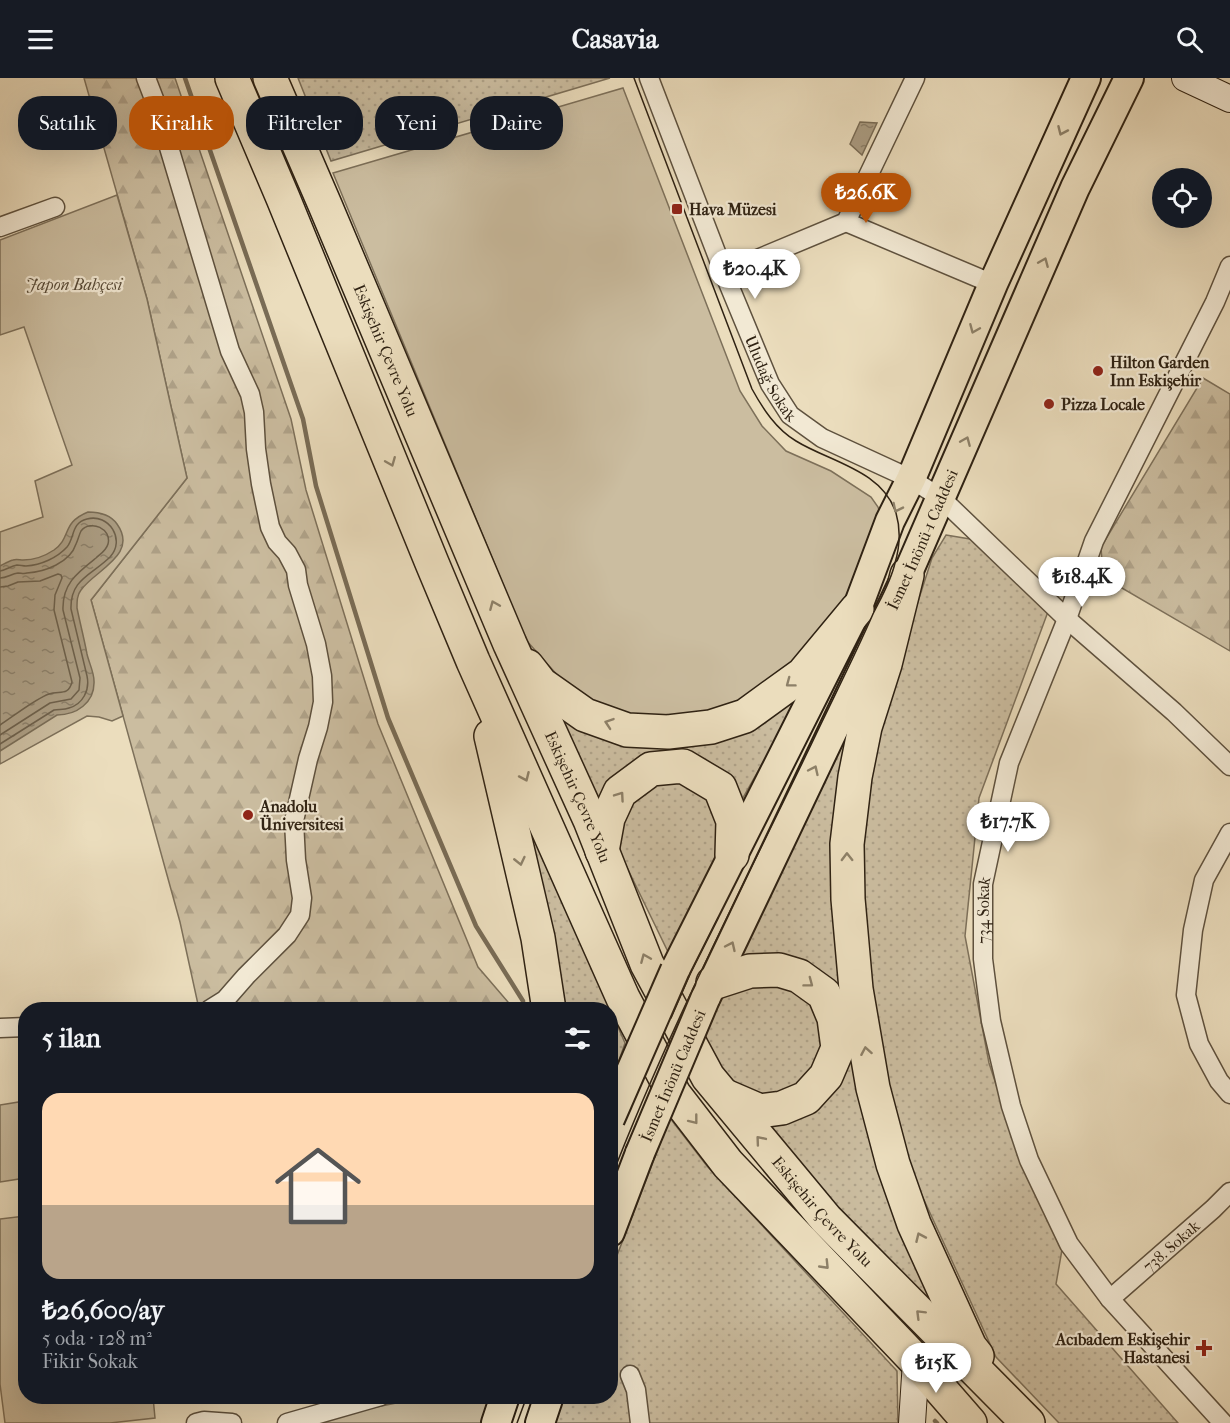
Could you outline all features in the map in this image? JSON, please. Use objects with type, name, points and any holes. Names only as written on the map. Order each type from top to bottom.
[{"type":"highway","points":[[211,78],[373,419]]},
{"type":"highway","points":[[232,78],[473,661],[623,998],[674,1094],[728,1164],[916,1361],[970,1423]]},
{"type":"highway","name":"Eskişehir Çevre Yolu","points":[[270,78],[326,205],[510,644],[590,820],[647,964],[708,1077],[826,1219],[1024,1419]]},
{"type":"highway","points":[[281,78],[326,205]]},
{"type":"highway","points":[[907,575],[885,664],[865,727],[855,777],[847,844],[848,899],[856,989],[873,1088],[893,1164],[914,1224],[970,1347],[1024,1419]]},
{"type":"highway","points":[[510,644],[541,684],[585,715],[627,730],[679,731],[711,727],[745,716],[760,706],[803,674],[856,609]]},
{"type":"highway","points":[[473,661],[538,938],[548,1002]]},
{"type":"highway","points":[[602,851],[608,818],[620,792],[651,769],[683,766],[720,788],[733,821],[732,855]]},
{"type":"highway","points":[[709,991],[750,971],[779,970],[799,976],[824,994],[834,1018],[838,1048],[826,1076],[806,1098],[782,1108],[760,1111],[722,1095]]},
{"type":"main road","name":"İsmet İnönü-1 Caddesi","points":[[618,1101],[675,970],[856,609],[890,521],[911,480],[993,284],[1086,78]]},
{"type":"main road","name":"İsmet İnönü-1 Caddesi","points":[[709,991],[907,575],[1071,198],[1129,78]]},
{"type":"main road","name":"İsmet İnönü Caddesi","points":[[618,1211],[640,1153],[709,991]]},
{"type":"main road","points":[[496,1423],[502,1404]]},
{"type":"main road","points":[[540,1423],[546,1404]]},
{"type":"street","points":[[146,78],[230,351],[250,394],[254,411],[261,484],[270,527],[296,570],[322,676],[322,702],[318,728],[308,759],[294,821],[296,860],[302,898],[300,915],[287,935],[221,1002]]},
{"type":"street","name":"Uludağ Sokak","points":[[649,78],[724,273],[770,384],[790,415],[822,438],[911,480],[941,498],[1067,619],[1174,712],[1230,766]]},
{"type":"street","points":[[724,273],[846,222],[915,78]]},
{"type":"street","points":[[1185,78],[1230,99]]},
{"type":"street","points":[[0,227],[55,207]]},
{"type":"street","points":[[846,222],[993,284]]},
{"type":"street","name":"734 Sokak","points":[[1223,1423],[1110,1299],[1069,1244],[1029,1160],[1011,1106],[992,1021],[983,959],[983,884],[1009,763],[1067,619],[1094,541],[1215,302],[1230,266]]},
{"type":"street","points":[[1230,833],[1204,880],[1193,930],[1186,995],[1199,1044],[1230,1094]]},
{"type":"street","points":[[0,1028],[18,1027]]},
{"type":"street","name":"738. Sokak","points":[[1110,1299],[1230,1192]]},
{"type":"street","points":[[912,1423],[916,1361]]},
{"type":"street","points":[[630,1375],[636,1390],[640,1423]]},
{"type":"street","points":[[287,1423],[353,1404]]},
{"type":"street","points":[[196,1423],[204,1421],[232,1423]]},
{"type":"green space","points":[[84,78],[175,78],[181,96],[129,96],[129,150],[199,150],[291,419],[306,490],[378,724],[478,967],[508,1002],[197,1002],[180,922],[91,600],[187,478],[147,299],[105,150],[117,150],[117,96],[89,96]]},
{"type":"green space","points":[[298,78],[610,78],[549,96],[470,96],[470,120],[458,123],[458,96],[375,96],[375,148],[331,161],[327,150],[363,150],[363,96],[305,96]]},
{"type":"green space","points":[[623,88],[740,391],[762,426],[786,451],[831,471],[871,497],[881,516],[877,537],[839,611],[810,648],[732,710],[683,722],[633,718],[590,701],[559,677],[526,640],[333,173],[411,150],[458,150],[458,136],[470,133],[470,150],[563,150],[563,106]]},
{"type":"green space","name":"Japon Bahçesi","points":[[117,195],[147,299],[187,478],[91,600],[123,716],[112,721],[87,716],[0,764],[0,532],[43,517],[35,481],[72,465],[24,327],[0,335],[0,240]]},
{"type":"green space","points":[[1203,378],[1230,394],[1230,651],[1103,577],[1101,547]]},
{"type":"green space","points":[[946,535],[976,540],[1049,609],[979,798],[965,936],[989,1063],[1021,1160],[1063,1244],[1056,1284],[1178,1423],[1059,1423],[996,1357],[908,1165],[876,1038],[861,878],[871,748],[932,558]]},
{"type":"green space","points":[[807,685],[736,810],[688,764],[598,819],[552,707]]},
{"type":"green space","points":[[863,691],[839,888],[940,1319],[757,1121],[839,1065],[815,980],[731,970]]},
{"type":"green space","points":[[656,774],[713,794],[726,834],[671,958],[619,851],[618,820]]},
{"type":"green space","points":[[520,803],[607,1002],[558,1002]]},
{"type":"green space","points":[[775,984],[799,992],[814,1005],[827,1044],[792,1098],[736,1095],[700,1040],[706,1025],[710,1024],[719,998],[735,990]]},
{"type":"green space","points":[[618,1027],[625,1043],[618,1064]]},
{"type":"green space","points":[[18,1102],[18,1179],[0,1182],[0,1105]]},
{"type":"green space","points":[[670,1118],[707,1166],[897,1371],[898,1423],[551,1423],[559,1404],[618,1404],[618,1253]]},
{"type":"green space","points":[[18,1217],[18,1404],[154,1404],[155,1418],[110,1423],[5,1423],[0,1384],[0,1219]]},
{"type":"green space","points":[[391,1404],[487,1404],[481,1423],[297,1423]]},
{"type":"water","points":[[860,122],[877,123],[862,155],[850,144]]},
{"type":"water","points":[[88,512],[104,514],[111,518],[122,535],[123,545],[112,561],[87,583],[78,598],[77,608],[94,678],[91,696],[77,710],[57,715],[0,751],[0,566],[13,560],[31,559],[51,552],[60,545],[70,525]]},
{"type":"waterway","points":[[185,78],[303,419],[316,486],[388,718],[476,926],[523,1001]]},
{"type":"tram line","points":[[618,1161],[680,1017],[888,583],[897,557],[899,538],[896,513],[889,498],[879,487],[854,469],[809,448],[782,431],[756,396],[634,78]]},
{"type":"tram line","points":[[671,1018],[718,918]]},
{"type":"tram line","points":[[517,1423],[524,1404]]},
{"type":"place","name":"Hava Müzesi","points":[[677,209]]},
{"type":"place","name":"Hilton Garden Inn Eskişehir","points":[[1098,371]]},
{"type":"place","name":"Pizza Locale","points":[[1049,404]]},
{"type":"place","name":"Anadolu Üniversitesi","points":[[248,815]]},
{"type":"place","name":"Acıbadem Eskişehir Hastanesi","points":[[1204,1348]]}]
